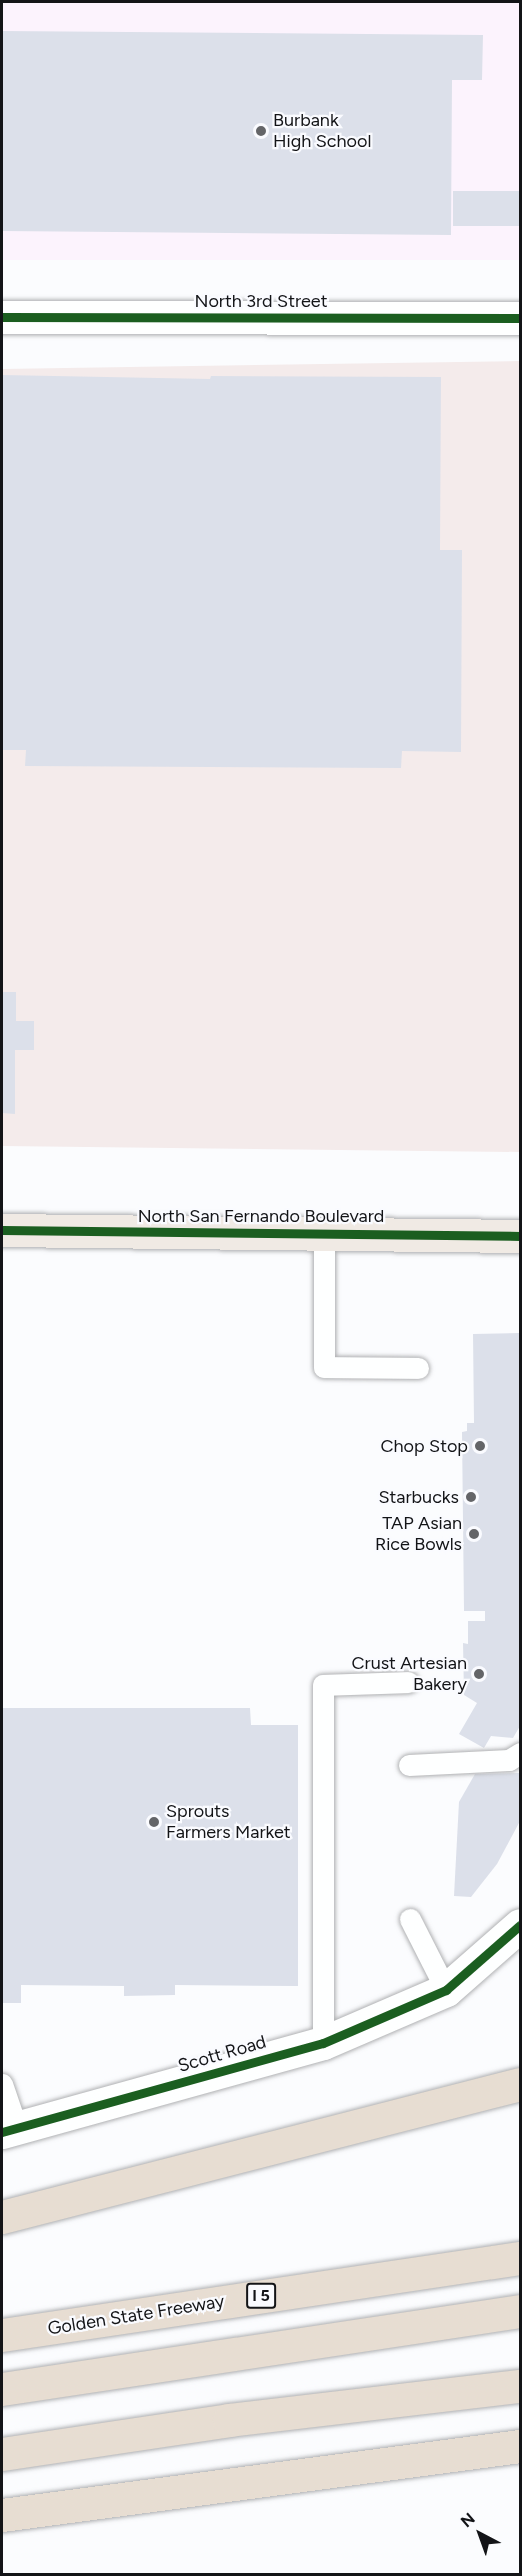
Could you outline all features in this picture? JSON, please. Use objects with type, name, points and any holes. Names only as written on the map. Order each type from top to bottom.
[{"type":"highway","points":[[2,2217],[520,2084]]},
{"type":"highway","name":"Golden State Freeway","points":[[2,2335],[520,2258]]},
{"type":"highway","points":[[2,2389],[520,2311]]},
{"type":"highway","points":[[2,2454],[229,2420],[520,2386]]},
{"type":"highway","points":[[2,2515],[520,2446]]},
{"type":"main road","name":"North San Fernando Boulevard","points":[[2,1230],[520,1236]]},
{"type":"street","name":"North 3rd Street","points":[[2,317],[520,318]]},
{"type":"street","name":"Scott Road","points":[[9,2130],[322,2043],[446,1990],[520,1925]]},
{"type":"lane","points":[[324,1233],[324,1367],[418,1368]]},
{"type":"lane","points":[[322,2043],[323,1685],[408,1682]]},
{"type":"lane","points":[[409,1765],[509,1760],[520,1753]]},
{"type":"lane","points":[[410,1919],[446,1990]]},
{"type":"lane","points":[[2,2084],[9,2130]]},
{"type":"shaded area","name":"Burbank High School","points":[[2,2],[520,2],[520,260],[2,260]]},
{"type":"shaded area","points":[[520,361],[520,1152],[2,1146],[2,369]]},
{"type":"building","name":"Burbank High School","points":[[2,31],[483,35],[482,80],[452,80],[451,235],[2,231]]},
{"type":"building","points":[[453,191],[520,191],[520,226],[453,226]]},
{"type":"building","points":[[2,375],[210,379],[211,376],[441,377],[440,550],[462,550],[461,752],[402,751],[401,768],[25,766],[26,750],[2,750]]},
{"type":"building","points":[[2,992],[16,992],[16,1021],[34,1021],[34,1050],[15,1050],[15,1114],[2,1113]]},
{"type":"building","points":[[520,1333],[520,1726],[513,1738],[491,1736],[484,1748],[459,1734],[477,1703],[464,1695],[463,1643],[468,1644],[468,1621],[485,1621],[485,1611],[464,1611],[462,1432],[467,1431],[467,1423],[474,1423],[473,1334]]},
{"type":"building","points":[[2,1708],[250,1708],[251,1725],[298,1725],[298,1986],[175,1985],[175,1995],[124,1996],[124,1986],[21,1985],[21,2003],[2,2003]]},
{"type":"building","points":[[520,1773],[520,1821],[497,1864],[471,1897],[454,1896],[459,1802],[475,1774]]},
{"type":"cycle path","points":[[2,317],[520,318]]},
{"type":"cycle path","points":[[2,1230],[520,1236]]},
{"type":"cycle path","points":[[2,2132],[323,2043],[446,1990],[520,1925]]},
{"type":"place","name":"Burbank High School","points":[[261,131]]},
{"type":"place","name":"Chop Stop","points":[[480,1446]]},
{"type":"place","name":"Starbucks","points":[[471,1497]]},
{"type":"place","name":"TAP Asian Rice Bowls","points":[[474,1534]]},
{"type":"place","name":"Crust Artesian Bakery","points":[[479,1674]]},
{"type":"place","name":"Sprouts Farmers Market","points":[[154,1822]]}]
